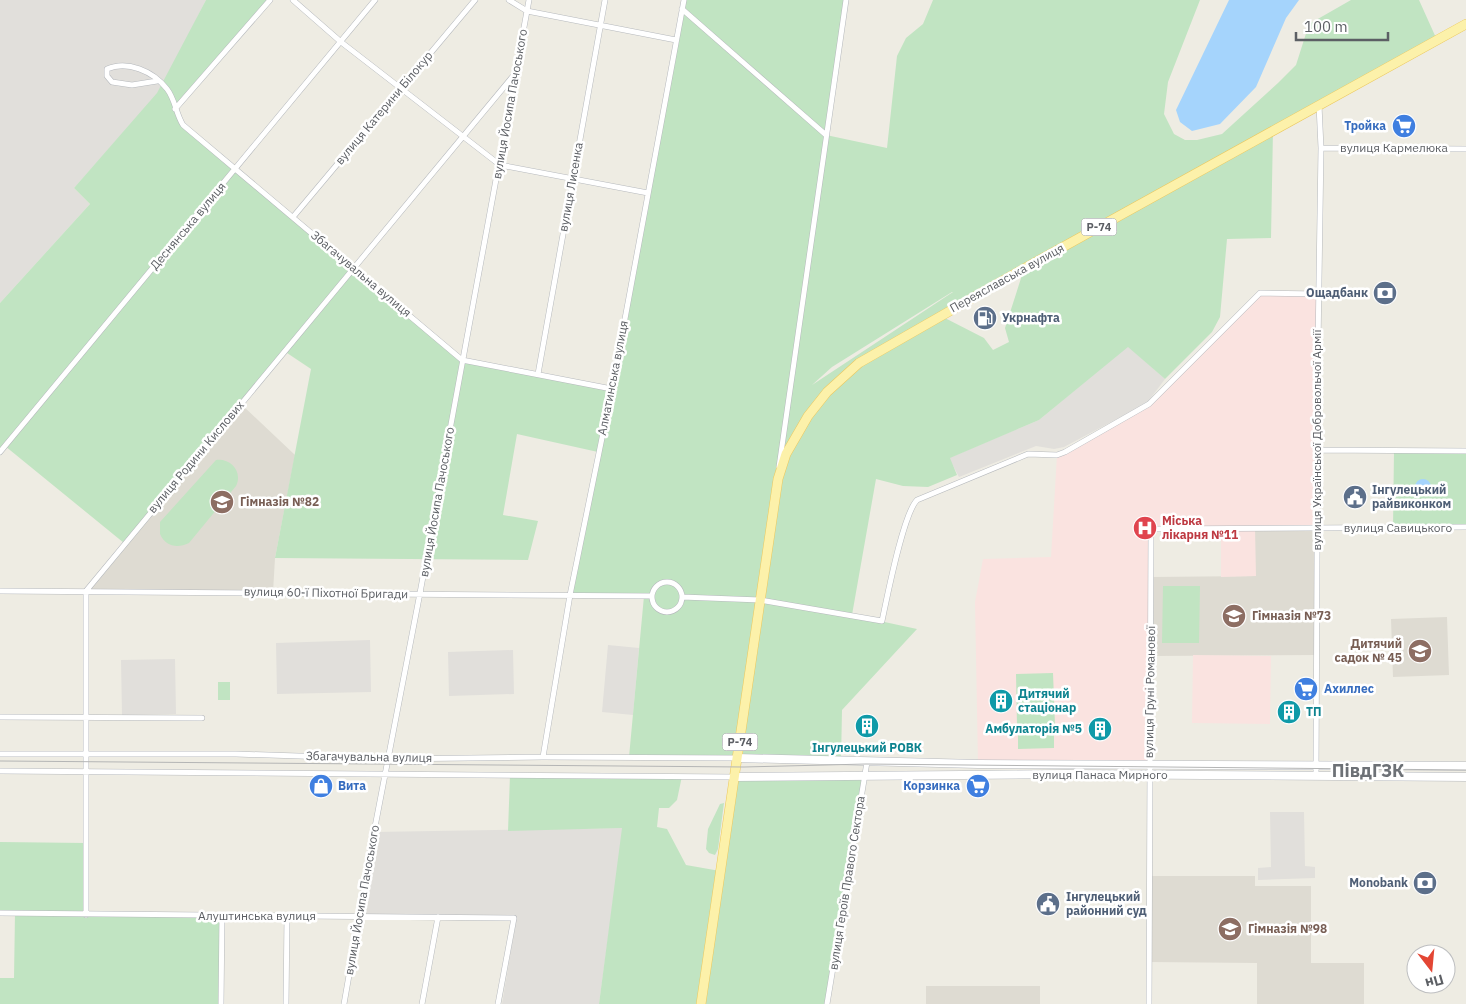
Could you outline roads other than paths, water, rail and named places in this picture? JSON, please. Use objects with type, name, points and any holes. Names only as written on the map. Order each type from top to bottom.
[{"type":"main road","name":"Переяславська вулиця","points":[[778,479],[786,454],[808,416],[827,392],[859,363],[1319,104],[1466,24]]},
{"type":"main road","name":"Р-74","points":[[701,1004],[778,479]]},
{"type":"main road","name":"вулиця Панаса Мирного","points":[[737,758],[867,762],[1466,766]]},
{"type":"main road","name":"вулиця Панаса Мирного","points":[[734,777],[865,774],[1466,778]]},
{"type":"street","points":[[175,109],[270,0]]},
{"type":"street","points":[[293,0],[341,42],[500,165],[648,193]]},
{"type":"street","name":"Деснянська вулиця","points":[[0,452],[375,0]]},
{"type":"street","name":"вулиця Катерини Білокур","points":[[293,217],[475,0]]},
{"type":"street","points":[[510,0],[526,11],[676,40]]},
{"type":"street","name":"вулиця Йосипа Пачоського","points":[[344,1004],[385,774],[500,165],[528,0]]},
{"type":"street","name":"вулиця Лисенка","points":[[538,374],[605,0]]},
{"type":"street","name":"Алматинська вулиця","points":[[543,757],[570,595],[612,389],[684,0]]},
{"type":"street","points":[[778,479],[780,444],[846,0]]},
{"type":"street","points":[[682,9],[826,135]]},
{"type":"street","name":"Збагачувальна вулиця","points":[[158,81],[132,85],[112,82],[107,76],[107,69],[126,64],[145,71],[158,81],[166,88],[183,125],[462,360],[612,389]]},
{"type":"street","name":"вулиця Родини Кислових","points":[[86,591],[514,75]]},
{"type":"street","name":"вулиця Української Добровольчої Армії","points":[[1316,776],[1317,450],[1322,148],[1319,104]]},
{"type":"street","name":"вулиця Кармелюка","points":[[1322,148],[1466,148]]},
{"type":"street","points":[[682,597],[760,600],[882,621],[903,535],[912,507],[917,500],[1028,454],[1057,455],[1066,452],[1149,404],[1260,293],[1319,294]]},
{"type":"street","points":[[1317,450],[1466,451]]},
{"type":"street","name":"вулиця Савицького","points":[[1151,530],[1466,527]]},
{"type":"street","name":"вулиця Груні Романової","points":[[1149,1004],[1151,530]]},
{"type":"street","points":[[668,582],[678,587],[682,597],[676,609],[666,612],[655,606],[652,596],[659,584],[668,582]]},
{"type":"street","name":"вулиця 60-ї Піхотної Бригади","points":[[0,591],[652,596]]},
{"type":"street","points":[[86,591],[86,915]]},
{"type":"street","points":[[0,717],[202,718]]},
{"type":"street","name":"Збагачувальна вулиця","points":[[0,754],[244,754],[388,758],[737,758]]},
{"type":"street","name":"вулиця Героїв Правого Сектора","points":[[827,1004],[867,762]]},
{"type":"street","name":"Збагачувальна вулиця","points":[[0,771],[734,777]]},
{"type":"street","name":"Алуштинська вулиця","points":[[0,913],[514,918],[498,1004]]},
{"type":"street","points":[[221,1004],[222,915]]},
{"type":"street","points":[[286,1004],[287,916]]},
{"type":"street","points":[[422,1004],[438,917]]},
{"type":"water","points":[[1229,0],[1299,0],[1286,18],[1256,87],[1220,124],[1192,131],[1180,122],[1176,110]]},
{"type":"water","points":[[1423,479],[1431,487],[1423,495],[1415,487]]},
{"type":"tram line","points":[[0,761],[744,767],[866,764],[1466,770]]},
{"type":"place","name":"Тройка","points":[[1404,126]]},
{"type":"place","name":"Ощадбанк","points":[[1385,293]]},
{"type":"place","name":"Укрнафта","points":[[985,318]]},
{"type":"place","name":"Інгулецький райвиконком","points":[[1355,497]]},
{"type":"place","name":"Гімназія №82","points":[[222,502]]},
{"type":"place","name":"Міська лікарня №11","points":[[1145,528]]},
{"type":"place","name":"Гімназія №73","points":[[1234,616]]},
{"type":"place","name":"Дитячий садок № 45","points":[[1420,651]]},
{"type":"place","name":"Ахиллес","points":[[1306,689]]},
{"type":"place","name":"Дитячий стаціонар","points":[[1001,701]]},
{"type":"place","name":"ТП","points":[[1289,712]]},
{"type":"place","name":"Інгулецький РОВК","points":[[867,726]]},
{"type":"place","name":"Амбулаторія №5","points":[[1100,729]]},
{"type":"place","name":"Вита","points":[[321,786]]},
{"type":"place","name":"Корзинка","points":[[978,786]]},
{"type":"place","name":"Monobank","points":[[1425,883]]},
{"type":"place","name":"Інгулецький районний суд","points":[[1048,904]]},
{"type":"place","name":"Гімназія №98","points":[[1230,929]]},
{"type":"district","name":"ПівдГЗК","points":[[1368,771]]}]
